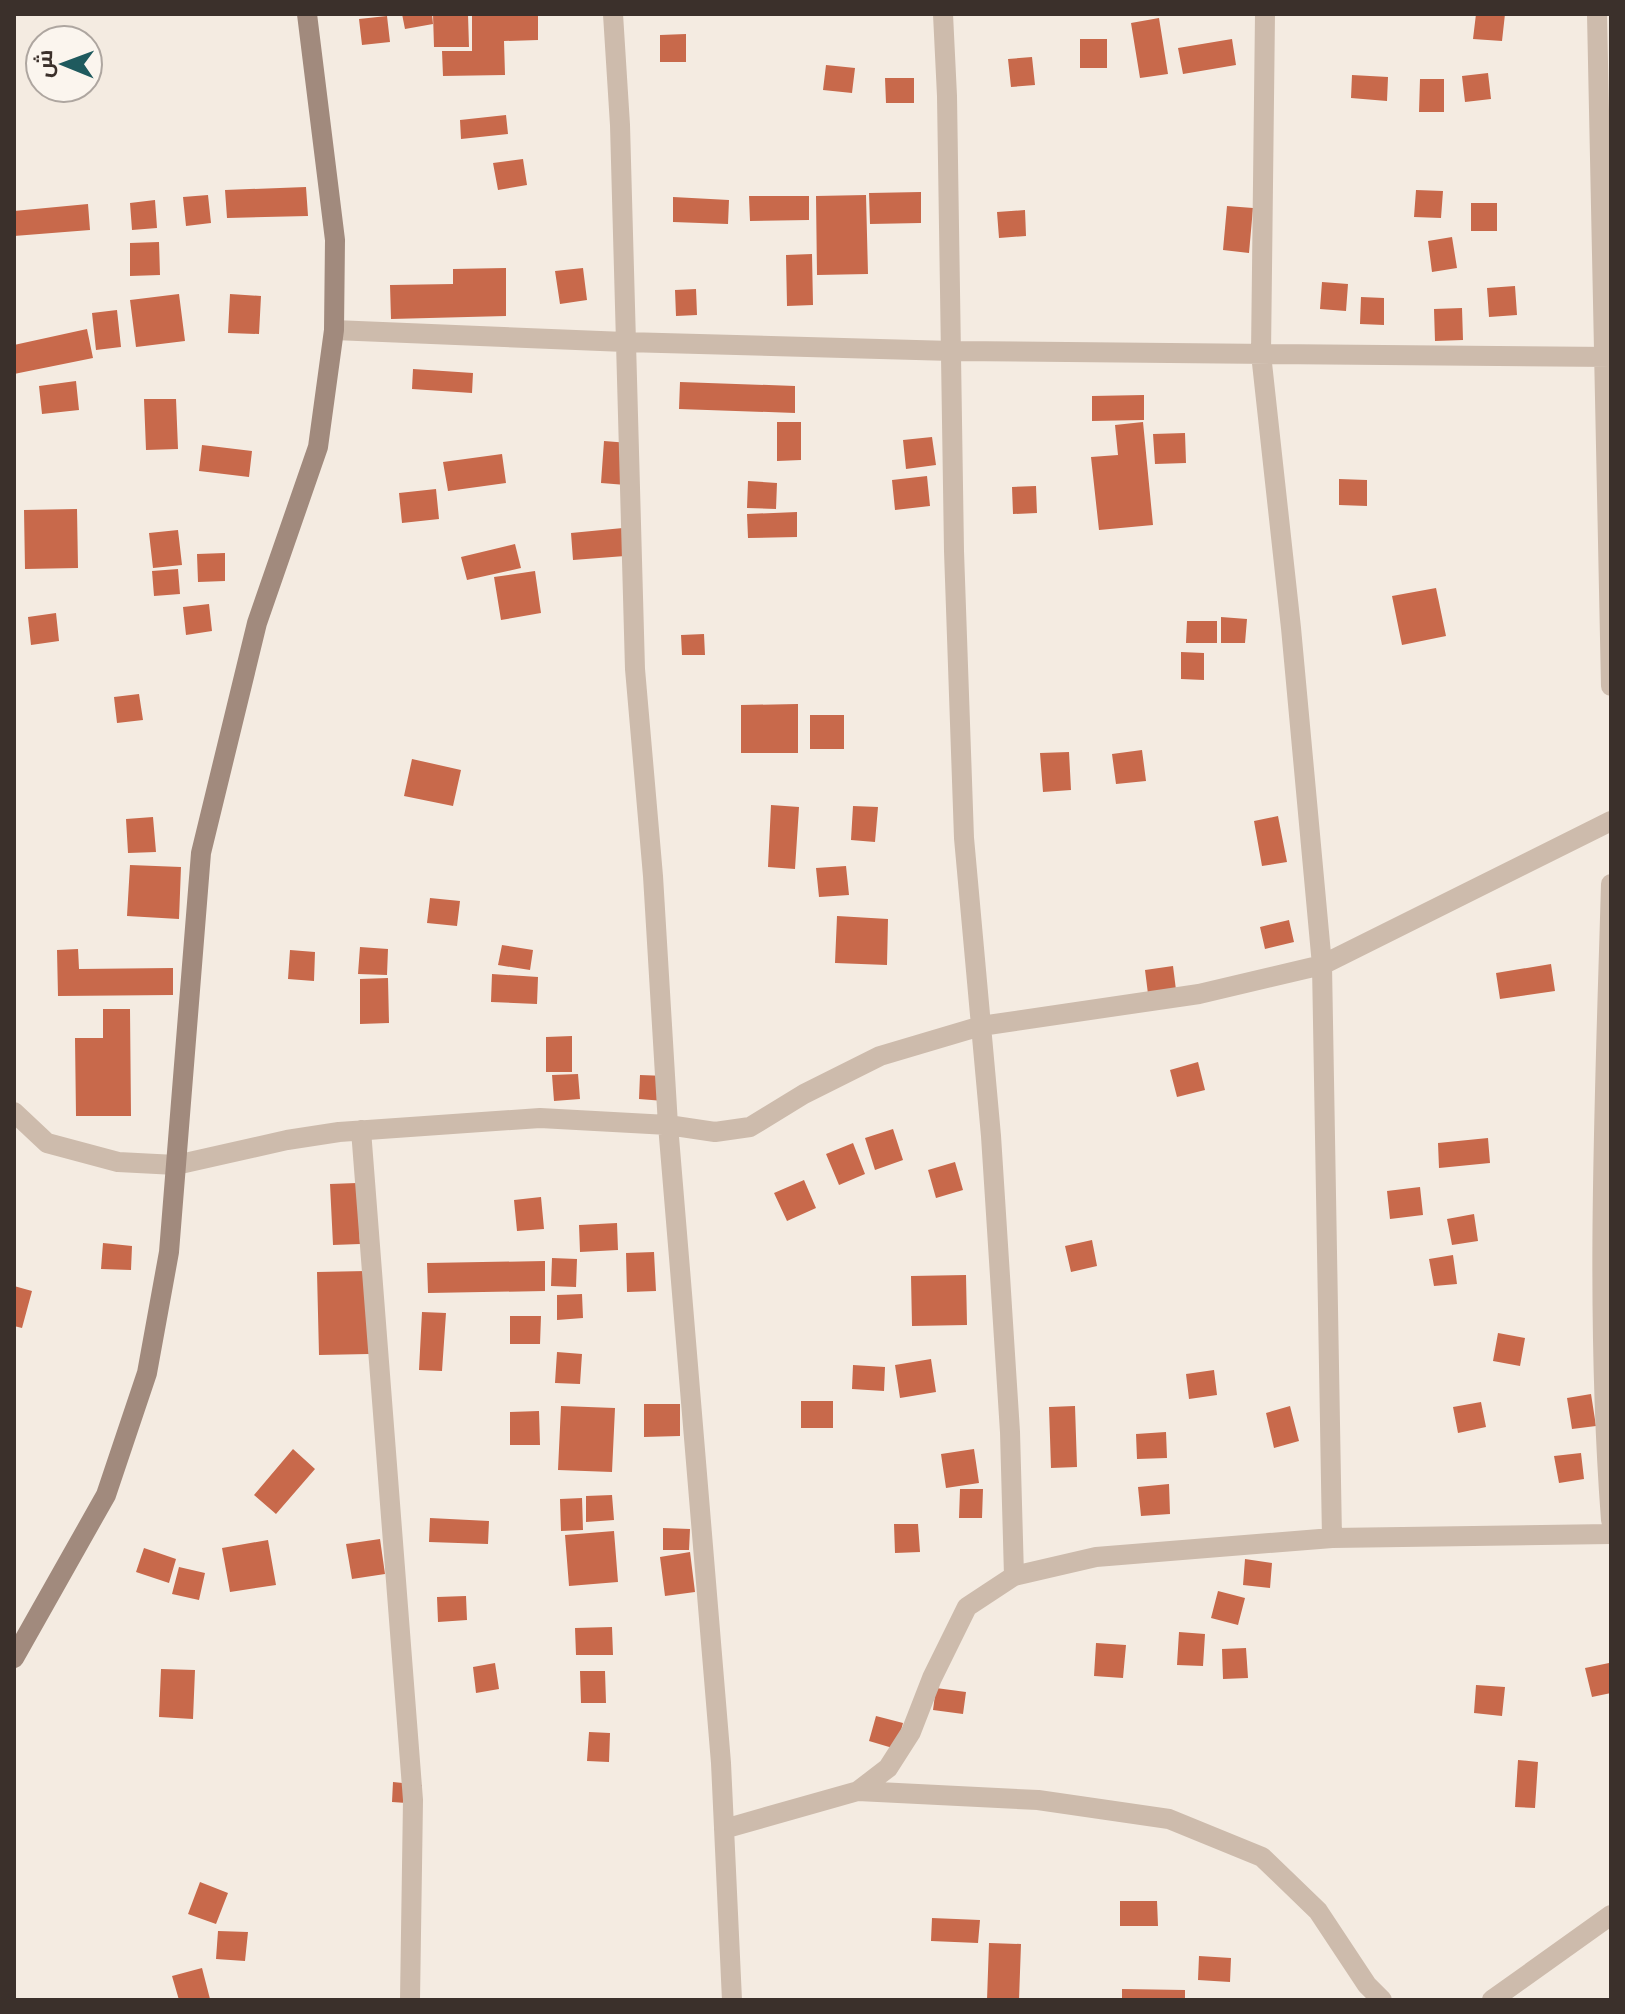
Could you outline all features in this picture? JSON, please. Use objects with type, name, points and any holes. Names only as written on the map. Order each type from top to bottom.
[{"type":"street","points":[[14,1658],[106,1495],[147,1373],[169,1252],[201,853],[257,623],[318,447],[334,330],[335,240],[307,14]]},
{"type":"street","points":[[613,14],[620,125],[635,669],[653,876],[668,1125],[720,1747],[732,2000]]},
{"type":"street","points":[[943,14],[954,551],[964,838],[991,1136],[1010,1432],[1014,1576]]},
{"type":"street","points":[[1265,14],[1261,354],[1291,628],[1322,965],[1332,1538]]},
{"type":"street","points":[[1597,14],[1609,357],[1611,686]]},
{"type":"street","points":[[334,330],[952,351],[1609,357]]},
{"type":"street","points":[[14,1112],[47,1143],[118,1162],[176,1165],[287,1140],[361,1130],[540,1118],[668,1125],[715,1132],[750,1127],[804,1094],[880,1056],[981,1026],[1199,994],[1322,965],[1611,821]]},
{"type":"street","points":[[1611,884],[1603,1131],[1605,1439],[1611,1520]]},
{"type":"street","points":[[361,1130],[413,1800],[410,2000]]},
{"type":"street","points":[[858,1791],[888,1768],[911,1732],[932,1678],[967,1607],[1014,1576],[1096,1557],[1332,1538],[1611,1534]]},
{"type":"street","points":[[724,1829],[858,1791],[1038,1800],[1169,1819],[1262,1857],[1318,1911],[1367,1985],[1382,2000]]},
{"type":"street","points":[[1492,2000],[1611,1915]]},
{"type":"building","points":[[402,14],[432,14],[433,24],[405,29]]},
{"type":"building","points":[[433,14],[468,14],[469,47],[434,47]]},
{"type":"building","points":[[538,14],[538,40],[504,41],[505,75],[443,76],[442,51],[472,51],[472,15]]},
{"type":"building","points":[[1476,14],[1505,14],[1502,41],[1473,39]]},
{"type":"building","points":[[387,16],[390,42],[362,45],[359,19]]},
{"type":"building","points":[[1159,18],[1168,74],[1140,78],[1131,23]]},
{"type":"building","points":[[686,34],[686,62],[660,62],[660,35]]},
{"type":"building","points":[[1080,39],[1107,39],[1107,68],[1080,68]]},
{"type":"building","points":[[1232,39],[1236,65],[1183,74],[1178,48]]},
{"type":"building","points":[[1032,57],[1035,85],[1011,87],[1008,59]]},
{"type":"building","points":[[826,65],[855,68],[852,93],[823,90]]},
{"type":"building","points":[[1488,73],[1491,99],[1465,102],[1462,76]]},
{"type":"building","points":[[1352,75],[1388,77],[1387,101],[1351,98]]},
{"type":"building","points":[[885,78],[914,78],[914,103],[886,103]]},
{"type":"building","points":[[1420,79],[1444,79],[1444,112],[1419,112]]},
{"type":"building","points":[[506,115],[508,134],[461,139],[460,120]]},
{"type":"building","points":[[523,159],[527,185],[498,190],[493,163]]},
{"type":"building","points":[[306,187],[308,216],[227,218],[225,190]]},
{"type":"building","points":[[1416,190],[1443,191],[1441,218],[1414,217]]},
{"type":"building","points":[[921,192],[921,223],[870,224],[869,193]]},
{"type":"building","points":[[208,195],[211,223],[186,226],[183,197]]},
{"type":"building","points":[[866,195],[868,274],[817,275],[816,196]]},
{"type":"building","points":[[749,196],[809,196],[809,220],[750,221]]},
{"type":"building","points":[[673,197],[729,200],[728,224],[673,222]]},
{"type":"building","points":[[155,200],[157,228],[132,230],[130,203]]},
{"type":"building","points":[[1471,203],[1497,203],[1497,231],[1471,231]]},
{"type":"building","points":[[88,204],[90,230],[14,236],[14,211]]},
{"type":"building","points":[[1227,206],[1253,208],[1249,253],[1223,250]]},
{"type":"building","points":[[1025,210],[1026,236],[999,238],[997,212]]},
{"type":"building","points":[[1452,237],[1457,268],[1432,272],[1428,241]]},
{"type":"building","points":[[159,242],[160,275],[130,276],[130,243]]},
{"type":"building","points":[[812,254],[813,305],[787,306],[786,255]]},
{"type":"building","points":[[506,268],[506,316],[391,319],[390,285],[453,284],[453,269]]},
{"type":"building","points":[[583,268],[587,300],[560,304],[555,271]]},
{"type":"building","points":[[1322,282],[1348,284],[1346,311],[1320,309]]},
{"type":"building","points":[[1515,286],[1517,315],[1489,317],[1487,288]]},
{"type":"building","points":[[696,289],[697,315],[676,316],[675,290]]},
{"type":"building","points":[[179,294],[185,341],[136,347],[130,300]]},
{"type":"building","points":[[230,294],[261,296],[259,334],[228,333]]},
{"type":"building","points":[[1361,297],[1384,298],[1384,325],[1360,324]]},
{"type":"building","points":[[1462,308],[1463,340],[1435,341],[1434,309]]},
{"type":"building","points":[[117,310],[121,347],[96,350],[92,313]]},
{"type":"building","points":[[87,329],[93,358],[14,374],[14,345]]},
{"type":"building","points":[[413,369],[473,373],[472,393],[412,389]]},
{"type":"building","points":[[76,381],[79,410],[42,414],[39,386]]},
{"type":"building","points":[[680,382],[795,386],[795,413],[679,409]]},
{"type":"building","points":[[1144,395],[1144,420],[1092,421],[1092,396]]},
{"type":"building","points":[[144,399],[176,399],[178,449],[146,450]]},
{"type":"building","points":[[777,422],[801,422],[801,460],[777,461]]},
{"type":"building","points":[[1143,422],[1153,525],[1099,530],[1091,457],[1118,455],[1115,425]]},
{"type":"building","points":[[1185,433],[1186,463],[1155,464],[1153,434]]},
{"type":"building","points":[[932,437],[936,465],[906,469],[903,440]]},
{"type":"building","points":[[604,441],[629,443],[626,485],[601,483]]},
{"type":"building","points":[[202,445],[252,451],[249,477],[199,471]]},
{"type":"building","points":[[502,454],[506,483],[448,491],[443,462]]},
{"type":"building","points":[[927,476],[930,506],[895,510],[892,480]]},
{"type":"building","points":[[1339,479],[1367,480],[1367,506],[1339,505]]},
{"type":"building","points":[[748,481],[777,483],[776,509],[747,508]]},
{"type":"building","points":[[1036,486],[1037,513],[1013,514],[1012,487]]},
{"type":"building","points":[[436,489],[439,519],[402,523],[399,493]]},
{"type":"building","points":[[77,509],[78,568],[25,569],[24,510]]},
{"type":"building","points":[[797,512],[797,537],[748,538],[747,514]]},
{"type":"building","points":[[623,528],[625,556],[573,560],[571,533]]},
{"type":"building","points":[[178,530],[182,565],[153,568],[149,533]]},
{"type":"building","points":[[515,544],[521,568],[467,580],[461,557]]},
{"type":"building","points":[[225,553],[225,581],[198,582],[197,554]]},
{"type":"building","points":[[178,569],[180,594],[154,596],[152,571]]},
{"type":"building","points":[[535,571],[541,613],[501,620],[494,577]]},
{"type":"building","points":[[1436,588],[1446,636],[1402,645],[1392,596]]},
{"type":"building","points":[[209,604],[212,631],[186,635],[183,607]]},
{"type":"building","points":[[56,613],[59,641],[31,645],[28,617]]},
{"type":"building","points":[[1221,617],[1247,619],[1245,643],[1221,643]]},
{"type":"building","points":[[1187,621],[1217,621],[1217,643],[1186,643]]},
{"type":"building","points":[[704,634],[705,655],[682,655],[681,635]]},
{"type":"building","points":[[1181,652],[1204,653],[1204,680],[1181,679]]},
{"type":"building","points":[[139,694],[143,720],[117,723],[114,697]]},
{"type":"building","points":[[798,704],[798,753],[741,753],[741,705]]},
{"type":"building","points":[[810,715],[844,715],[844,749],[810,749]]},
{"type":"building","points":[[1142,750],[1146,781],[1116,784],[1112,754]]},
{"type":"building","points":[[1069,752],[1071,790],[1043,792],[1040,753]]},
{"type":"building","points":[[412,759],[461,770],[453,806],[404,796]]},
{"type":"building","points":[[771,805],[799,807],[795,869],[768,867]]},
{"type":"building","points":[[853,806],[878,807],[875,842],[851,840]]},
{"type":"building","points":[[1278,816],[1287,862],[1262,866],[1254,821]]},
{"type":"building","points":[[153,817],[156,852],[128,853],[126,819]]},
{"type":"building","points":[[130,865],[181,867],[179,919],[127,916]]},
{"type":"building","points":[[846,866],[849,895],[819,897],[816,868]]},
{"type":"building","points":[[430,898],[460,901],[457,926],[427,923]]},
{"type":"building","points":[[837,916],[888,919],[887,965],[835,963]]},
{"type":"building","points":[[1289,920],[1294,942],[1265,949],[1260,927]]},
{"type":"building","points":[[502,945],[533,950],[530,970],[498,965]]},
{"type":"building","points":[[360,947],[388,949],[387,975],[358,974]]},
{"type":"building","points":[[78,949],[79,969],[173,968],[173,995],[58,996],[57,950]]},
{"type":"building","points":[[290,950],[315,952],[314,981],[288,979]]},
{"type":"building","points":[[1551,964],[1555,991],[1500,999],[1496,973]]},
{"type":"building","points":[[1173,966],[1176,990],[1148,994],[1145,970]]},
{"type":"building","points":[[492,974],[538,977],[537,1004],[491,1002]]},
{"type":"building","points":[[388,978],[389,1023],[360,1024],[360,979]]},
{"type":"building","points":[[103,1009],[130,1009],[131,1116],[76,1116],[75,1038],[103,1038]]},
{"type":"building","points":[[572,1036],[572,1072],[546,1072],[546,1037]]},
{"type":"building","points":[[1198,1062],[1205,1090],[1177,1097],[1170,1070]]},
{"type":"building","points":[[578,1074],[580,1099],[554,1101],[552,1075]]},
{"type":"building","points":[[640,1075],[666,1076],[664,1101],[639,1099]]},
{"type":"building","points":[[893,1129],[903,1160],[875,1170],[865,1138]]},
{"type":"building","points":[[1488,1138],[1490,1163],[1439,1168],[1438,1143]]},
{"type":"building","points":[[853,1143],[865,1174],[839,1185],[826,1154]]},
{"type":"building","points":[[955,1162],[963,1190],[936,1198],[928,1170]]},
{"type":"building","points":[[804,1180],[816,1208],[787,1221],[774,1193]]},
{"type":"building","points":[[357,1183],[360,1244],[333,1245],[330,1184]]},
{"type":"building","points":[[1420,1187],[1423,1215],[1390,1219],[1387,1191]]},
{"type":"building","points":[[541,1197],[544,1229],[517,1231],[514,1200]]},
{"type":"building","points":[[1474,1214],[1478,1241],[1452,1245],[1447,1219]]},
{"type":"building","points":[[617,1223],[618,1250],[580,1252],[579,1225]]},
{"type":"building","points":[[1092,1240],[1097,1266],[1071,1272],[1065,1246]]},
{"type":"building","points":[[103,1243],[132,1246],[131,1270],[101,1269]]},
{"type":"building","points":[[654,1252],[656,1291],[627,1292],[626,1253]]},
{"type":"building","points":[[1453,1255],[1457,1284],[1434,1286],[1429,1259]]},
{"type":"building","points":[[552,1258],[577,1259],[576,1287],[551,1286]]},
{"type":"building","points":[[545,1261],[545,1291],[428,1293],[427,1263]]},
{"type":"building","points":[[366,1271],[369,1354],[319,1355],[317,1272]]},
{"type":"building","points":[[966,1275],[967,1325],[912,1326],[911,1276]]},
{"type":"building","points":[[14,1286],[32,1291],[22,1328],[14,1326]]},
{"type":"building","points":[[582,1294],[583,1318],[557,1320],[557,1295]]},
{"type":"building","points":[[422,1312],[446,1313],[442,1371],[419,1370]]},
{"type":"building","points":[[510,1316],[541,1316],[540,1344],[510,1344]]},
{"type":"building","points":[[1498,1333],[1525,1338],[1520,1366],[1493,1361]]},
{"type":"building","points":[[557,1352],[582,1354],[580,1384],[555,1383]]},
{"type":"building","points":[[931,1359],[936,1392],[900,1398],[895,1365]]},
{"type":"building","points":[[853,1365],[885,1367],[884,1391],[852,1389]]},
{"type":"building","points":[[1214,1370],[1217,1395],[1189,1399],[1186,1374]]},
{"type":"building","points":[[1591,1394],[1596,1426],[1572,1429],[1567,1398]]},
{"type":"building","points":[[801,1401],[833,1401],[833,1428],[801,1428]]},
{"type":"building","points":[[1481,1402],[1486,1427],[1458,1433],[1453,1407]]},
{"type":"building","points":[[644,1404],[680,1404],[680,1436],[644,1437]]},
{"type":"building","points":[[561,1406],[615,1408],[612,1472],[558,1470]]},
{"type":"building","points":[[1075,1406],[1077,1467],[1051,1468],[1049,1407]]},
{"type":"building","points":[[1290,1406],[1299,1441],[1274,1448],[1266,1413]]},
{"type":"building","points":[[539,1411],[540,1445],[510,1445],[510,1412]]},
{"type":"building","points":[[1166,1432],[1167,1458],[1137,1459],[1136,1434]]},
{"type":"building","points":[[293,1449],[315,1469],[276,1514],[254,1495]]},
{"type":"building","points":[[974,1449],[979,1483],[946,1488],[941,1454]]},
{"type":"building","points":[[1581,1453],[1584,1479],[1559,1483],[1554,1456]]},
{"type":"building","points":[[1169,1484],[1170,1514],[1141,1516],[1138,1487]]},
{"type":"building","points":[[960,1489],[983,1489],[982,1518],[959,1518]]},
{"type":"building","points":[[612,1495],[614,1520],[586,1522],[586,1496]]},
{"type":"building","points":[[582,1498],[583,1530],[561,1531],[560,1499]]},
{"type":"building","points":[[430,1518],[489,1521],[488,1544],[429,1542]]},
{"type":"building","points":[[894,1524],[918,1524],[920,1552],[895,1553]]},
{"type":"building","points":[[663,1528],[690,1529],[689,1550],[663,1550]]},
{"type":"building","points":[[614,1531],[618,1582],[569,1586],[565,1535]]},
{"type":"building","points":[[380,1539],[385,1574],[352,1579],[346,1544]]},
{"type":"building","points":[[268,1540],[276,1585],[230,1592],[222,1548]]},
{"type":"building","points":[[144,1548],[176,1559],[169,1583],[136,1572]]},
{"type":"building","points":[[690,1552],[695,1592],[665,1596],[660,1557]]},
{"type":"building","points":[[1245,1559],[1272,1563],[1270,1588],[1243,1585]]},
{"type":"building","points":[[179,1567],[205,1573],[199,1600],[172,1594]]},
{"type":"building","points":[[1218,1591],[1245,1598],[1238,1625],[1211,1618]]},
{"type":"building","points":[[466,1596],[467,1620],[438,1622],[437,1597]]},
{"type":"building","points":[[612,1627],[613,1655],[576,1655],[575,1628]]},
{"type":"building","points":[[1179,1632],[1205,1634],[1203,1666],[1177,1665]]},
{"type":"building","points":[[1096,1643],[1126,1645],[1123,1678],[1094,1676]]},
{"type":"building","points":[[1246,1648],[1248,1678],[1223,1679],[1222,1649]]},
{"type":"building","points":[[495,1663],[499,1689],[476,1693],[473,1667]]},
{"type":"building","points":[[1609,1663],[1611,1693],[1592,1697],[1585,1668]]},
{"type":"building","points":[[161,1669],[195,1670],[193,1719],[159,1717]]},
{"type":"building","points":[[580,1671],[605,1671],[606,1703],[581,1703]]},
{"type":"building","points":[[1476,1685],[1505,1687],[1502,1716],[1474,1713]]},
{"type":"building","points":[[936,1688],[966,1692],[963,1714],[933,1710]]},
{"type":"building","points":[[876,1716],[903,1723],[896,1749],[869,1741]]},
{"type":"building","points":[[589,1732],[610,1733],[609,1762],[587,1761]]},
{"type":"building","points":[[1518,1760],[1538,1762],[1535,1808],[1515,1807]]},
{"type":"building","points":[[393,1782],[422,1785],[421,1804],[392,1802]]},
{"type":"building","points":[[200,1882],[228,1893],[216,1924],[188,1914]]},
{"type":"building","points":[[1120,1901],[1157,1901],[1158,1926],[1120,1926]]},
{"type":"building","points":[[932,1918],[980,1920],[978,1943],[931,1941]]},
{"type":"building","points":[[218,1931],[248,1932],[245,1961],[216,1959]]},
{"type":"building","points":[[989,1943],[1021,1944],[1019,2000],[987,2000]]},
{"type":"building","points":[[1199,1956],[1231,1958],[1230,1982],[1198,1980]]},
{"type":"building","points":[[202,1968],[210,1999],[179,2000],[172,1976]]},
{"type":"building","points":[[1122,1989],[1185,1990],[1185,2000],[1122,2000]]}]
